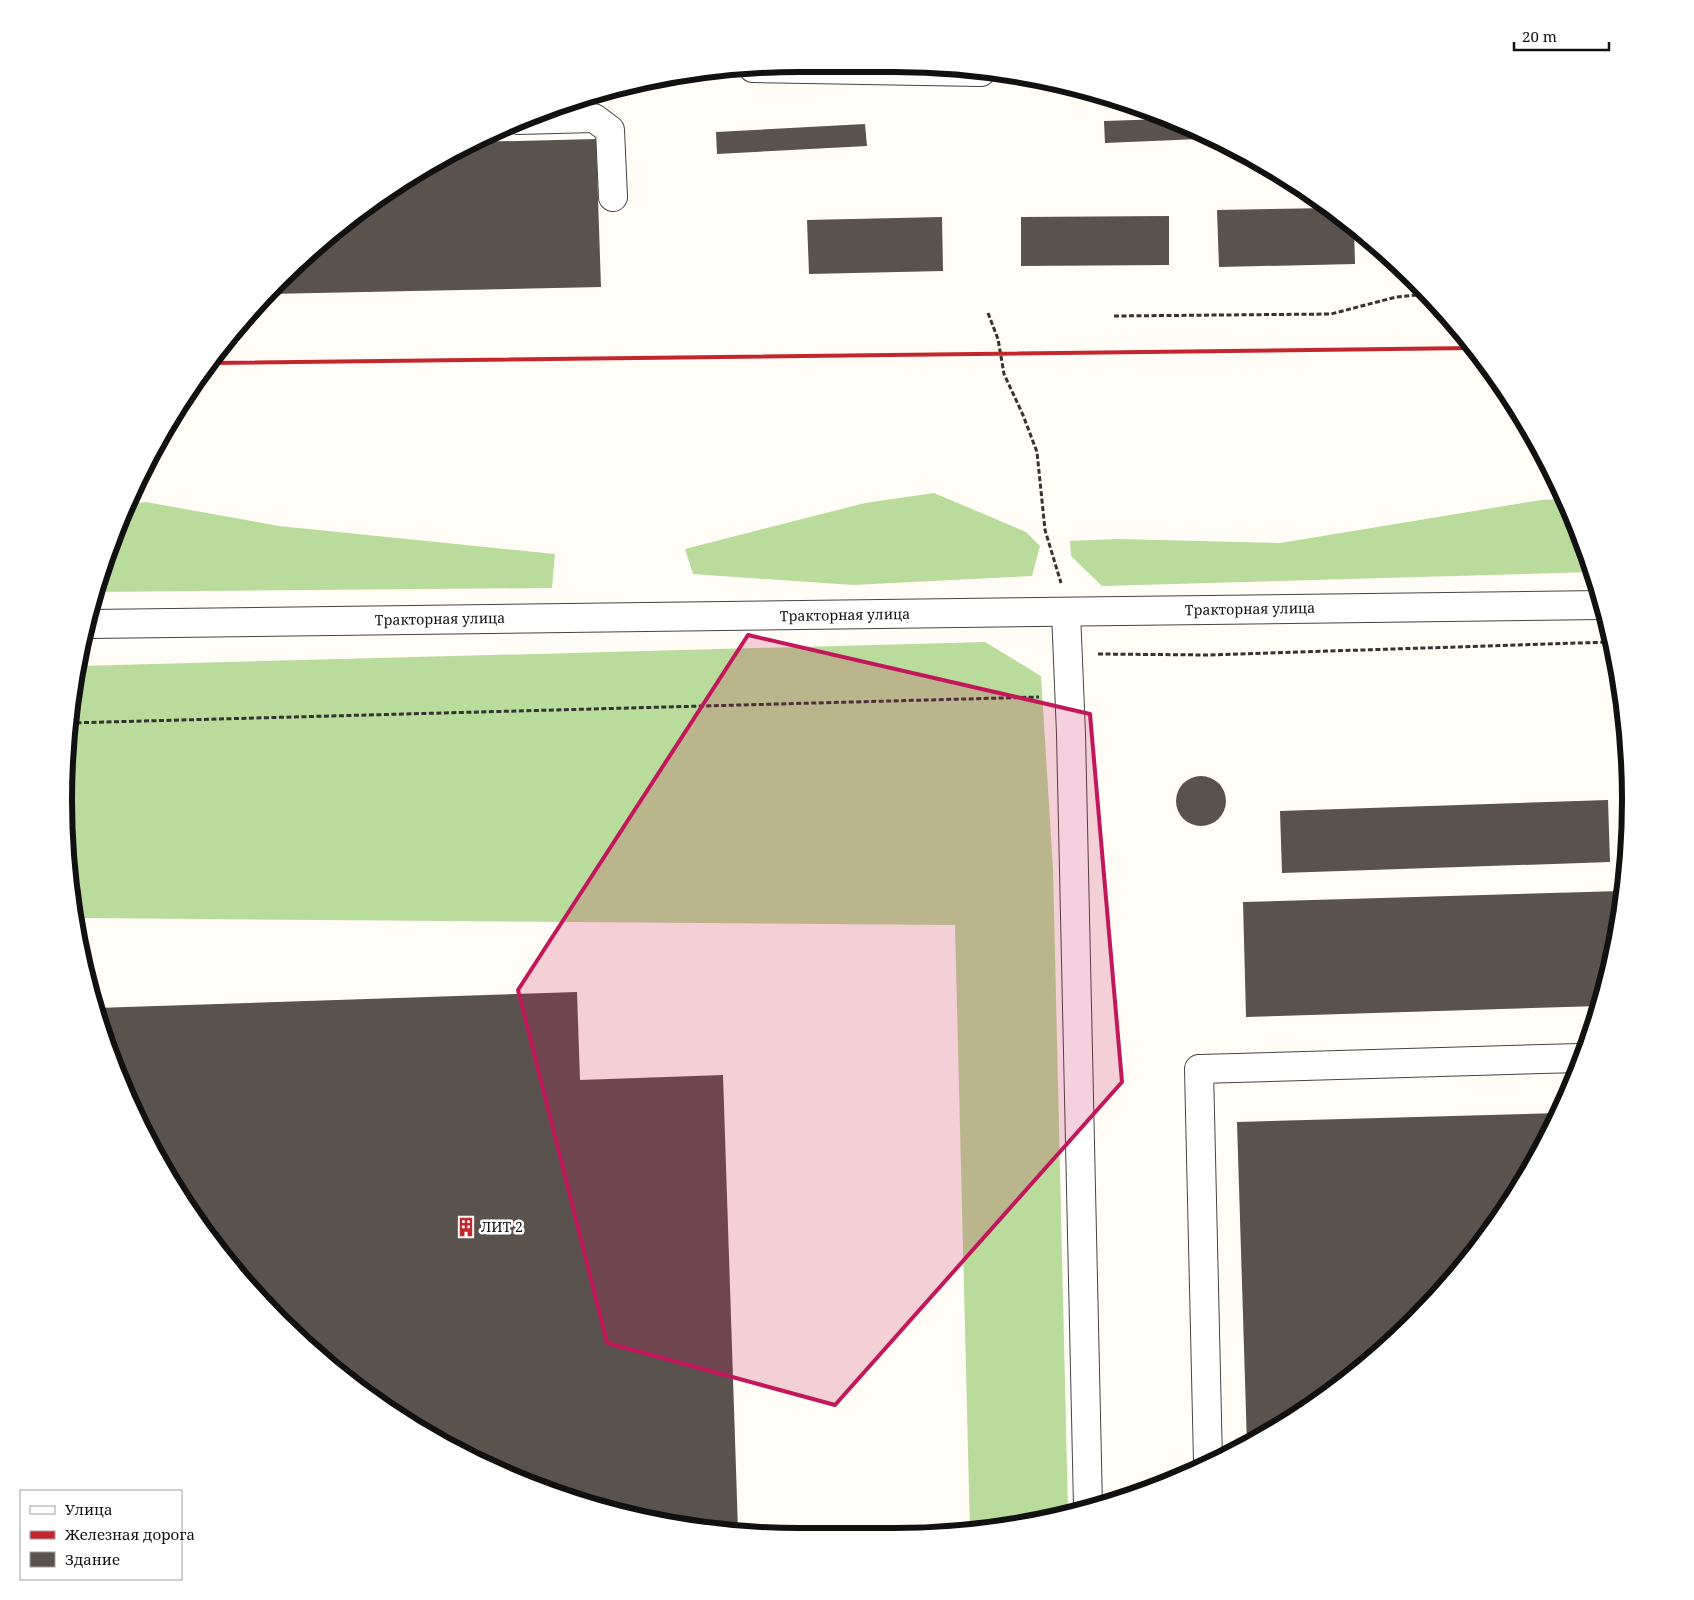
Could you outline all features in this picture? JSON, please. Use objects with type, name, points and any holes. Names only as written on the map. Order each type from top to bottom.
[{"type":"street","points":[[545,119],[594,118],[610,130],[613,197]]},
{"type":"street","name":"Тракторная улица","points":[[94,624],[1595,605]]},
{"type":"street","points":[[1066,612],[1088,1501]]},
{"type":"street","points":[[1208,1456],[1199,1069],[1574,1058]]},
{"type":"path","points":[[1114,316],[1330,314],[1396,297],[1417,295]]},
{"type":"path","points":[[988,313],[998,339],[1004,374],[1023,415],[1037,452],[1044,519],[1051,554],[1060,574],[1066,612]]},
{"type":"path","points":[[1067,653],[1207,655],[1604,642]]},
{"type":"path","points":[[77,723],[1069,696]]},
{"type":"highlighted area","points":[[748,635],[1090,714],[1122,1082],[835,1405],[607,1343],[518,990]]},
{"type":"green space","points":[[934,493],[1026,532],[1040,546],[1032,576],[853,585],[693,574],[685,549],[865,503]]},
{"type":"green space","points":[[1556,499],[1585,572],[1102,586],[1071,556],[1070,541],[1117,539],[1280,543],[1541,500]]},
{"type":"green space","points":[[146,502],[279,526],[555,554],[552,588],[103,592],[111,566],[137,503]]},
{"type":"green space","points":[[985,642],[1041,676],[1053,869],[1068,1506],[1036,1514],[970,1523],[955,925],[82,918],[74,848],[72,800],[74,752],[85,666]]},
{"type":"building","points":[[1150,119],[1196,139],[1105,143],[1104,121]]},
{"type":"building","points":[[865,124],[867,146],[717,154],[716,132]]},
{"type":"building","points":[[596,139],[601,287],[278,294],[320,253],[396,195],[436,170],[492,142]]},
{"type":"building","points":[[1316,208],[1354,237],[1355,264],[1219,267],[1217,210]]},
{"type":"building","points":[[1169,216],[1169,265],[1021,266],[1021,217]]},
{"type":"building","points":[[942,217],[943,271],[809,274],[807,220]]},
{"type":"building","points":[[1201,776],[1210,778],[1221,787],[1226,801],[1224,810],[1215,821],[1201,826],[1192,824],[1181,815],[1176,801],[1178,792],[1187,781]]},
{"type":"building","points":[[1608,800],[1610,862],[1282,873],[1280,811]]},
{"type":"building","points":[[1615,891],[1608,942],[1591,1006],[1246,1017],[1243,902]]},
{"type":"building","name":"ЛИТ 2","points":[[577,992],[580,1080],[723,1075],[738,1524],[658,1514],[612,1503],[566,1489],[522,1472],[436,1430],[396,1405],[320,1347],[253,1280],[195,1204],[170,1164],[148,1122],[128,1078],[103,1008]]},
{"type":"building","points":[[1550,1113],[1524,1164],[1499,1204],[1441,1280],[1374,1347],[1337,1377],[1298,1405],[1247,1436],[1237,1122]]},
{"type":"railway","points":[[219,363],[1464,348]]},
{"type":"place","name":"ЛИТ 2","points":[[466,1227]]}]
